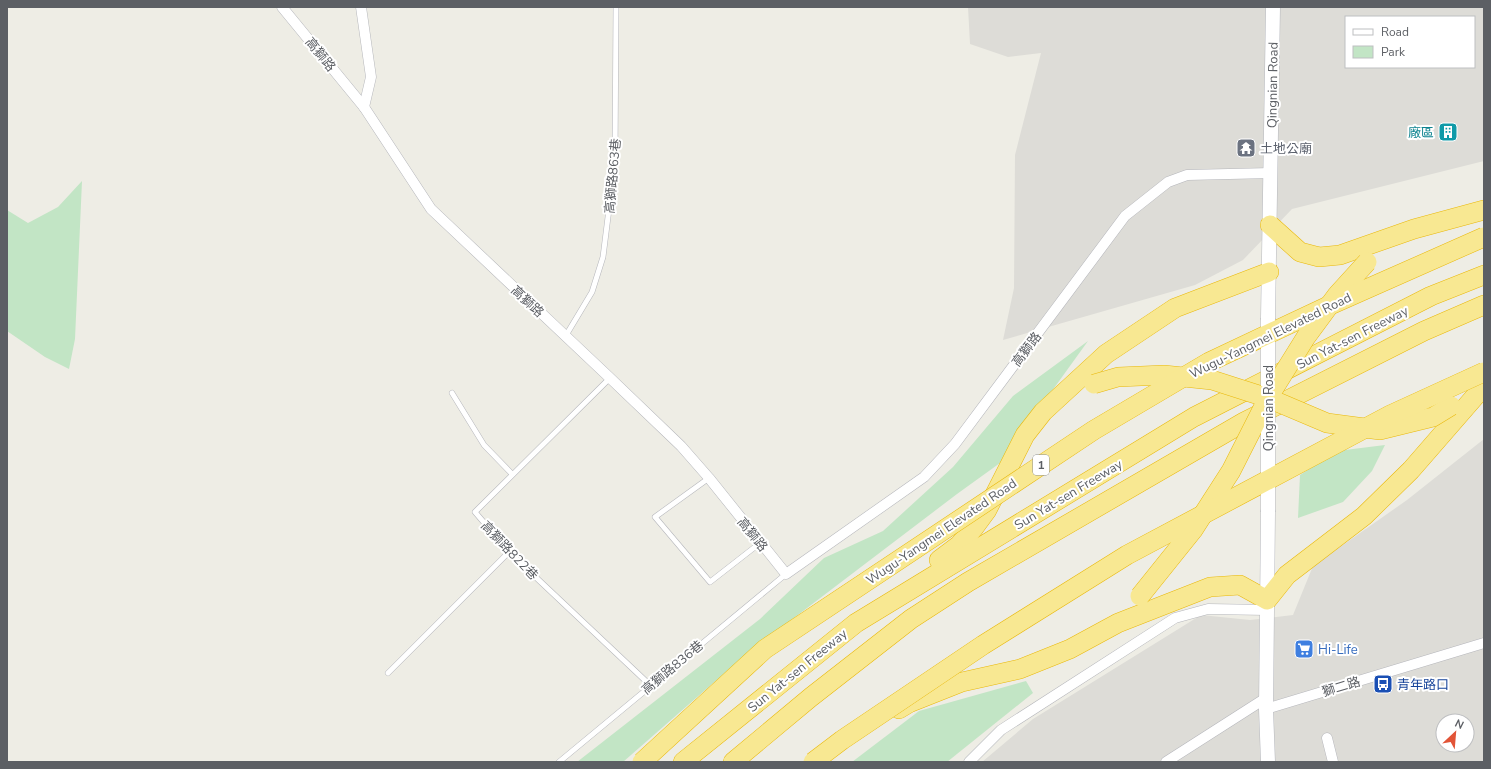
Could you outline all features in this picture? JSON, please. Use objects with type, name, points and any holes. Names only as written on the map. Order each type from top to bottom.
[{"type":"highway","points":[[1270,225],[1300,252],[1319,257],[1340,255],[1414,229],[1484,210]]},
{"type":"highway","points":[[1118,623],[1193,530],[1231,471],[1268,398],[1306,337],[1337,295],[1367,262],[1414,229]]},
{"type":"highway","name":"Wugu-Yangmei Elevated Road","points":[[642,762],[765,649],[1094,430],[1209,362],[1328,306],[1484,237]]},
{"type":"highway","points":[[856,623],[959,545],[974,529],[987,510],[1025,436],[1043,412],[1106,354],[1175,308],[1269,272]]},
{"type":"highway","name":"Sun Yat-sen Freeway","points":[[683,762],[856,623],[1194,417],[1431,296],[1484,275]]},
{"type":"highway","name":"Sun Yat-sen Freeway","points":[[733,762],[911,619],[968,582],[1244,422],[1424,331],[1484,305]]},
{"type":"highway","points":[[1062,394],[1118,377],[1164,375],[1212,380],[1268,398],[1327,423],[1380,430],[1432,417],[1451,406],[1483,382]]},
{"type":"highway","points":[[807,762],[909,703],[962,682],[1020,670],[1070,649],[1118,623],[1210,587],[1240,585],[1267,605],[1287,575],[1364,516],[1411,470],[1483,382]]},
{"type":"highway","points":[[813,762],[842,740],[983,645],[1127,555],[1390,415],[1483,382]]},
{"type":"street","name":"高獅路","points":[[282,7],[364,107],[431,209],[680,446],[709,478],[786,574],[924,477],[955,444],[1125,216],[1168,182],[1187,175],[1271,173]]},
{"type":"street","points":[[361,7],[371,77],[364,107]]},
{"type":"street","name":"Qingnian Road","points":[[1268,762],[1266,704],[1268,318],[1273,7]]},
{"type":"street","points":[[969,762],[1001,730],[1175,618],[1208,609],[1267,605]]},
{"type":"street","name":"獅二路","points":[[1166,762],[1266,704],[1484,643]]},
{"type":"street","points":[[1327,738],[1333,762]]},
{"type":"lane","name":"高獅路863巷","points":[[565,337],[592,292],[604,257],[615,161],[616,7]]},
{"type":"lane","name":"高獅路822巷","points":[[610,378],[475,512],[509,552],[650,685]]},
{"type":"lane","points":[[452,393],[484,445],[512,474]]},
{"type":"lane","points":[[709,478],[655,517],[710,582],[760,543]]},
{"type":"lane","points":[[388,673],[509,552]]},
{"type":"lane","name":"高獅路836巷","points":[[559,762],[650,685],[786,574]]},
{"type":"shaded area","points":[[968,7],[1484,7],[1484,161],[1292,209],[1243,260],[1195,285],[1003,340],[1014,288],[1015,155],[1041,53],[1008,57],[970,44]]},
{"type":"shaded area","points":[[1484,439],[1484,762],[982,762],[1033,719],[1201,615],[1250,620],[1293,615],[1313,566],[1407,500]]},
{"type":"green space","points":[[82,181],[75,339],[69,369],[45,357],[7,331],[7,210],[28,223],[58,207]]},
{"type":"green space","points":[[1088,341],[1000,463],[744,656],[623,762],[577,762],[760,619],[824,558],[883,531],[953,467],[1013,396]]},
{"type":"green space","points":[[1385,445],[1372,471],[1343,502],[1298,518],[1300,475],[1337,451]]},
{"type":"green space","points":[[1026,681],[1033,693],[947,762],[852,762],[919,711]]},
{"type":"place","name":"廠區","points":[[1448,132]]},
{"type":"place","name":"土地公廟","points":[[1246,148]]},
{"type":"place","name":"Hi-Life","points":[[1304,649]]},
{"type":"place","name":"青年路口","points":[[1383,684]]}]
